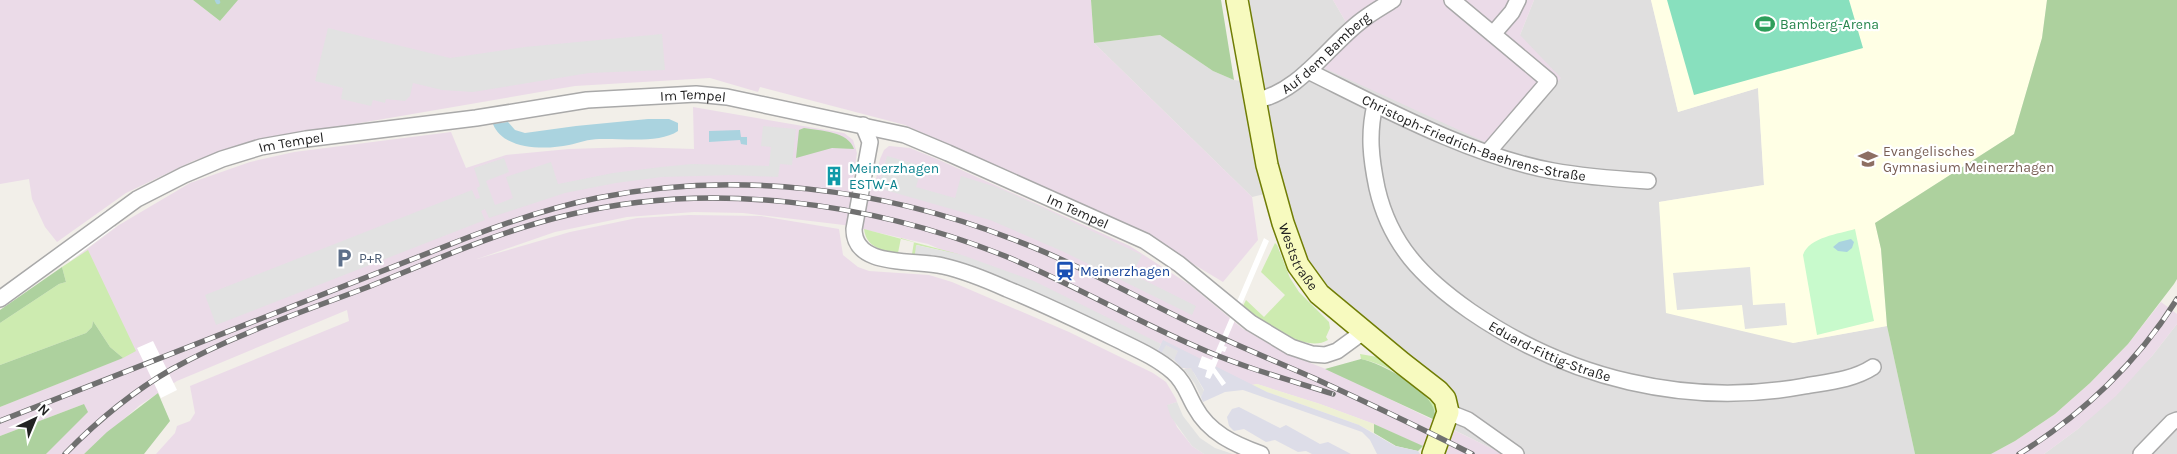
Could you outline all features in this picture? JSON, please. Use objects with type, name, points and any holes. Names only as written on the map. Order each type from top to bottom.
[{"type":"main road","name":"Weststraße","points":[[1236,0],[1254,101],[1270,175],[1285,231],[1298,266],[1319,294],[1363,332],[1438,390],[1448,406],[1448,412]]},
{"type":"main road","points":[[1433,454],[1448,412]]},
{"type":"street","name":"Auf dem Bamberg","points":[[1254,101],[1276,94],[1308,71],[1360,21],[1393,0]]},
{"type":"street","points":[[1452,0],[1548,81],[1488,152]]},
{"type":"street","points":[[1493,34],[1512,12],[1518,0]]},
{"type":"street","name":"Christoph-Friedrich-Baehrens-Straße","points":[[1308,71],[1375,106],[1488,152],[1552,171],[1583,176],[1648,181]]},
{"type":"street","name":"Im Tempel","points":[[0,299],[138,199],[184,174],[222,159],[261,147],[306,139],[476,118],[588,100],[665,94],[727,97],[905,134],[1122,230],[1179,264],[1250,323],[1292,347],[1312,354],[1325,355],[1344,347],[1363,332]]},
{"type":"street","name":"Eduard-Fittig-Straße","points":[[1375,106],[1370,122],[1372,162],[1382,208],[1391,231],[1403,250],[1426,275],[1459,302],[1511,338],[1578,368],[1621,380],[1680,391],[1749,393],[1783,390],[1857,376],[1873,367]]},
{"type":"street","points":[[863,125],[868,132],[870,142],[854,229],[854,237],[861,248],[876,257],[943,266],[990,282],[1070,317],[1156,359],[1179,376],[1196,409],[1210,427],[1224,438],[1261,454]]},
{"type":"street","points":[[1448,412],[1468,420],[1516,454]]},
{"type":"street","points":[[2141,454],[2172,422],[2177,420]]},
{"type":"shaded area","points":[[0,0],[193,0],[220,21],[237,0],[1091,0],[1094,43],[1252,197],[1258,240],[1223,282],[1128,225],[905,125],[760,87],[758,92],[710,78],[575,86],[250,142],[193,161],[126,193],[57,242],[45,227],[32,199],[29,179],[0,184]]},
{"type":"shaded area","points":[[1242,0],[1333,0],[1354,36],[1324,68],[1520,35],[1534,0],[1651,0],[1678,112],[1758,88],[1764,185],[1659,202],[1793,343],[1887,326],[1915,454],[1503,454],[1454,430],[1441,454],[1421,454],[1450,388],[1332,294],[1312,269],[1299,240],[1285,189],[1252,197],[1094,43],[1160,35],[1213,71],[1234,80],[1256,83]]},
{"type":"shaded area","points":[[1333,0],[1534,0],[1520,35],[1561,78],[1498,148],[1324,68],[1354,36]]},
{"type":"shaded area","name":"Evangelisches Gymnasium Meinerzhagen","points":[[1651,0],[2047,0],[2042,38],[2014,134],[1875,223],[1881,249],[1887,326],[1793,343],[1666,313],[1659,202],[1764,185],[1758,88],[1678,112]]},
{"type":"shaded area","points":[[328,28],[450,58],[525,47],[662,34],[665,70],[589,73],[473,92],[442,90],[413,83],[410,96],[405,101],[386,99],[385,103],[373,100],[371,106],[341,99],[343,88],[315,81]]},
{"type":"shaded area","points":[[693,107],[844,133],[853,140],[857,153],[853,180],[875,184],[880,159],[884,150],[889,146],[910,148],[937,159],[1130,246],[1190,285],[1243,329],[1285,353],[1336,373],[1503,454],[1439,454],[1374,424],[1257,384],[1234,389],[1184,368],[1161,344],[928,244],[844,225],[743,213],[694,212],[627,217],[555,232],[477,259],[570,232],[637,218],[689,215],[761,216],[839,229],[843,255],[858,267],[869,271],[929,275],[952,282],[1069,332],[1153,373],[1166,382],[1176,399],[1177,402],[1168,405],[1177,427],[1192,446],[1204,454],[156,454],[175,433],[177,426],[190,421],[195,413],[190,386],[349,321],[347,310],[177,381],[140,405],[84,454],[46,454],[84,404],[0,436],[0,407],[122,358],[70,262],[119,225],[190,183],[250,162],[294,152],[451,132],[466,168],[506,155],[569,149],[631,147],[694,149]]},
{"type":"shaded area","name":"P+R","points":[[763,126],[796,129],[792,165],[780,164],[778,177],[733,175],[662,177],[616,183],[565,193],[489,218],[485,209],[481,211],[485,220],[216,325],[205,295],[472,190],[476,199],[480,198],[477,188],[480,186],[474,168],[504,158],[509,172],[486,181],[495,205],[513,198],[506,177],[551,162],[558,184],[613,173],[692,164],[769,166],[771,147],[761,146]]},
{"type":"shaded area","points":[[887,156],[922,166],[916,187],[955,198],[961,176],[996,187],[1035,204],[1142,255],[1132,274],[1196,306],[1192,315],[1064,252],[990,220],[878,188]]},
{"type":"shaded area","points":[[916,245],[962,255],[1034,281],[1161,344],[1157,352],[1052,301],[993,275],[940,259],[915,255]]},
{"type":"shaded area","points":[[1750,267],[1753,305],[1785,303],[1787,325],[1745,329],[1742,305],[1677,310],[1673,273]]},
{"type":"shaded area","points":[[2161,302],[2177,314],[2177,324],[2152,356],[2116,396],[2078,429],[2044,454],[1991,454],[2015,441],[2055,414],[2090,383],[2128,344]]},
{"type":"shaded area","points":[[2177,324],[2177,454],[2044,454],[2078,429],[2152,356]]},
{"type":"shaded area","points":[[1163,340],[1267,392],[1359,425],[1395,446],[1418,451],[1420,454],[1377,454],[1370,440],[1362,432],[1243,390],[1225,392],[1203,402],[1201,397],[1204,390],[1191,368],[1182,368],[1174,360],[1178,351],[1166,345],[1161,354],[1157,352]]},
{"type":"shaded area","points":[[1165,345],[1178,351],[1174,360],[1161,354]]},
{"type":"shaded area","points":[[1191,368],[1204,391],[1201,397],[1195,384],[1184,369]]},
{"type":"shaded area","points":[[1257,384],[1374,424],[1374,433],[1359,425],[1251,385]]},
{"type":"shaded area","points":[[1177,402],[1183,416],[1200,438],[1215,448],[1233,454],[1204,454],[1192,446],[1171,417],[1167,405]]},
{"type":"shaded area","points":[[1239,407],[1280,428],[1286,425],[1320,444],[1328,442],[1351,454],[1298,452],[1275,440],[1266,442],[1244,429],[1234,431],[1229,426],[1227,417],[1232,409]]},
{"type":"green space","points":[[193,0],[238,0],[220,21]]},
{"type":"green space","points":[[1091,0],[1221,0],[1234,80],[1213,71],[1160,35],[1094,43]]},
{"type":"green space","name":"Bamberg-Arena","points":[[1667,0],[1849,0],[1863,48],[1694,95]]},
{"type":"green space","points":[[2047,0],[2177,0],[2177,279],[2128,344],[2090,383],[2055,414],[2015,441],[1991,454],[1915,454],[1887,326],[1881,249],[1875,223],[2014,134],[2042,38]]},
{"type":"green space","points":[[804,128],[840,135],[851,143],[854,149],[832,148],[796,158],[799,130]]},
{"type":"green space","points":[[864,229],[901,239],[898,253],[886,251],[871,244],[865,235]]},
{"type":"green space","points":[[1855,229],[1874,321],[1817,335],[1803,255],[1811,244],[1818,240]]},
{"type":"green space","points":[[914,242],[962,255],[917,245],[915,255],[912,254]]},
{"type":"green space","points":[[1275,243],[1290,278],[1299,292],[1329,322],[1330,328],[1326,337],[1328,340],[1308,343],[1296,340],[1271,328],[1242,308],[1246,300],[1264,317],[1285,295],[1261,272]]},
{"type":"green space","points":[[88,250],[136,351],[123,358],[110,347],[93,321],[92,327],[86,333],[0,365],[0,323],[59,284],[66,282],[62,267]]},
{"type":"green space","points":[[62,267],[66,282],[59,284],[0,323],[0,310]]},
{"type":"green space","points":[[93,321],[110,347],[123,358],[0,407],[0,365],[86,333],[92,327]]},
{"type":"green space","points":[[1360,354],[1383,358],[1434,399],[1437,407],[1436,414],[1431,404],[1415,386],[1383,366],[1361,359]]},
{"type":"green space","points":[[1361,359],[1395,373],[1420,390],[1429,400],[1434,410],[1435,420],[1325,369]]},
{"type":"green space","points":[[158,393],[170,421],[144,454],[84,454],[107,432]]},
{"type":"green space","points":[[84,404],[88,412],[46,454],[0,454],[0,436]]},
{"type":"green space","points":[[1374,424],[1423,446],[1418,451],[1396,446],[1374,433]]},
{"type":"water","points":[[648,119],[669,119],[678,123],[678,131],[661,138],[640,140],[595,139],[559,147],[537,147],[526,146],[506,139],[498,133],[493,124],[508,122],[515,130],[525,133]]},
{"type":"water","points":[[740,130],[741,137],[747,137],[747,145],[741,144],[740,140],[709,142],[709,131]]},
{"type":"water","points":[[1851,239],[1854,242],[1852,248],[1847,252],[1838,251],[1833,247],[1839,242]]},
{"type":"pier","points":[[106,210],[115,227],[70,261],[61,244]]},
{"type":"pier","points":[[1264,238],[1269,241],[1224,346],[1227,347],[1225,352],[1222,351],[1215,368],[1226,383],[1222,386],[1213,373],[1210,379],[1205,377],[1207,370],[1198,367],[1202,356],[1212,360]]},
{"type":"pier","points":[[153,341],[177,390],[161,398],[137,348]]},
{"type":"railway","points":[[0,421],[469,237],[532,215],[597,198],[649,190],[702,185],[754,185],[860,196],[962,221],[1012,239],[1086,271],[1181,319],[1415,425],[1472,454]]},
{"type":"railway","points":[[65,454],[102,419],[143,387],[172,369],[219,345],[466,247],[517,229],[568,215],[622,204],[677,199],[733,198],[789,202],[845,210],[900,222],[953,237],[1030,267],[1149,325],[1214,354],[1247,367],[1333,394]]},
{"type":"railway","points":[[2019,454],[2065,422],[2107,386],[2145,344],[2177,299]]},
{"type":"place","name":"Bamberg-Arena","points":[[1765,24]]},
{"type":"place","name":"Evangelisches Gymnasium Meinerzhagen","points":[[1868,159]]},
{"type":"place","name":"Meinerzhagen ESTW-A","points":[[834,176]]},
{"type":"place","name":"P+R","points":[[344,258]]},
{"type":"place","name":"Meinerzhagen","points":[[1065,271]]}]
